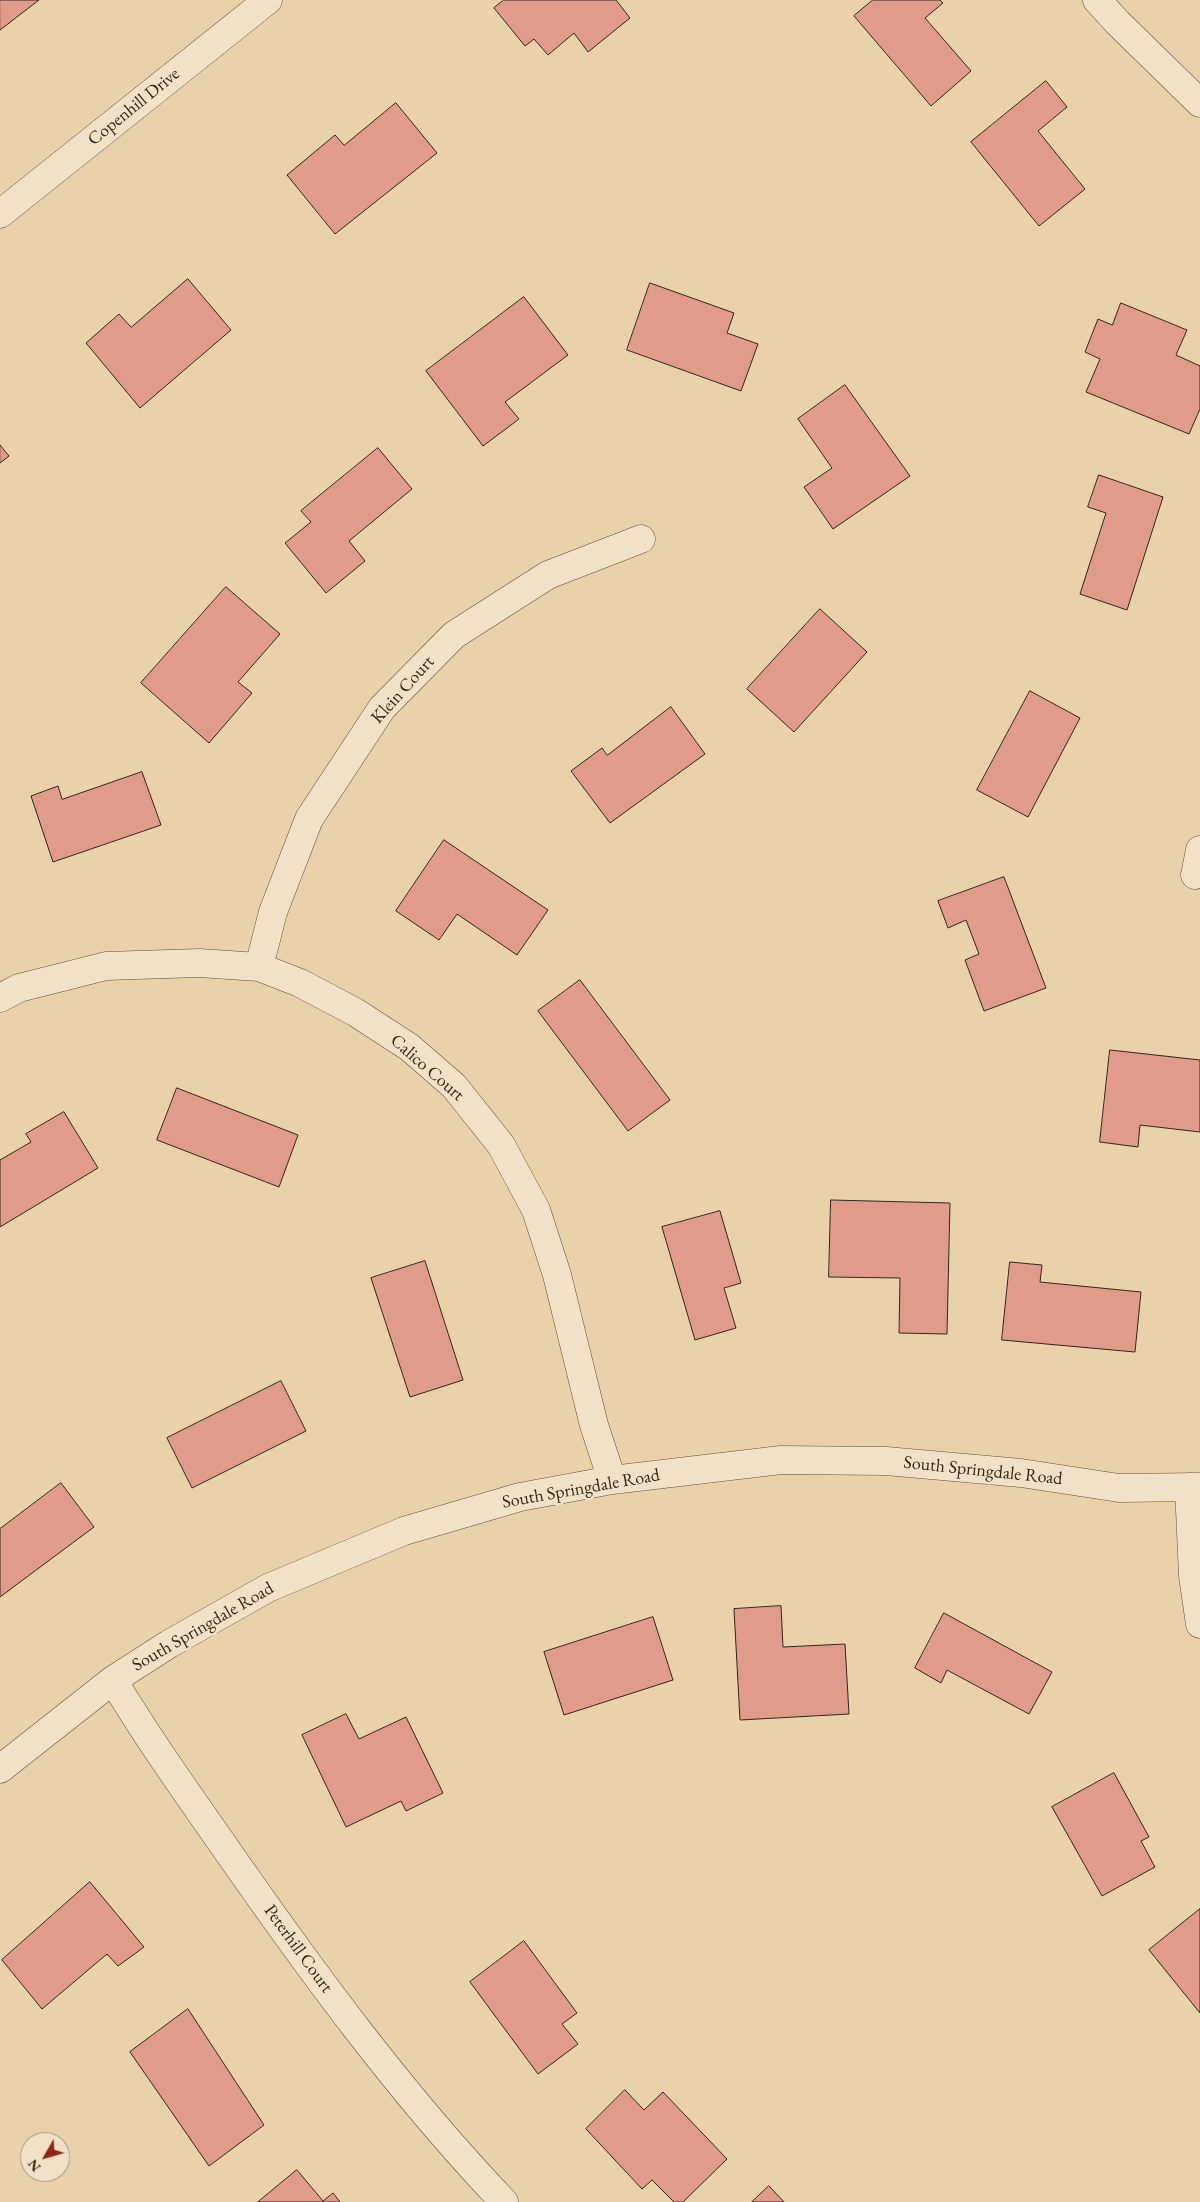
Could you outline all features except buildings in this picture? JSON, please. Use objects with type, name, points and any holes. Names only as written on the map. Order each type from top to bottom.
[{"type":"street","name":"Copenhill Drive","points":[[0,214],[268,0]]},
{"type":"street","points":[[1097,0],[1200,103]]},
{"type":"street","name":"Klein Court","points":[[259,967],[273,912],[309,819],[382,708],[454,635],[548,575],[641,539]]},
{"type":"street","name":"Calico Court","points":[[0,998],[19,988],[106,966],[199,962],[259,967],[300,983],[355,1012],[409,1047],[454,1086],[501,1145],[536,1210],[554,1265],[594,1425],[612,1480]]},
{"type":"street","name":"South Springdale Road","points":[[0,1769],[113,1680],[169,1644],[268,1588],[404,1531],[520,1497],[612,1480],[781,1460],[877,1460],[1021,1473],[1118,1488],[1195,1487]]},
{"type":"street","points":[[1195,1487],[1193,1576],[1200,1624]]},
{"type":"street","name":"Peterhill Court","points":[[113,1680],[136,1718],[278,1923],[399,2084],[452,2148],[504,2202]]}]
